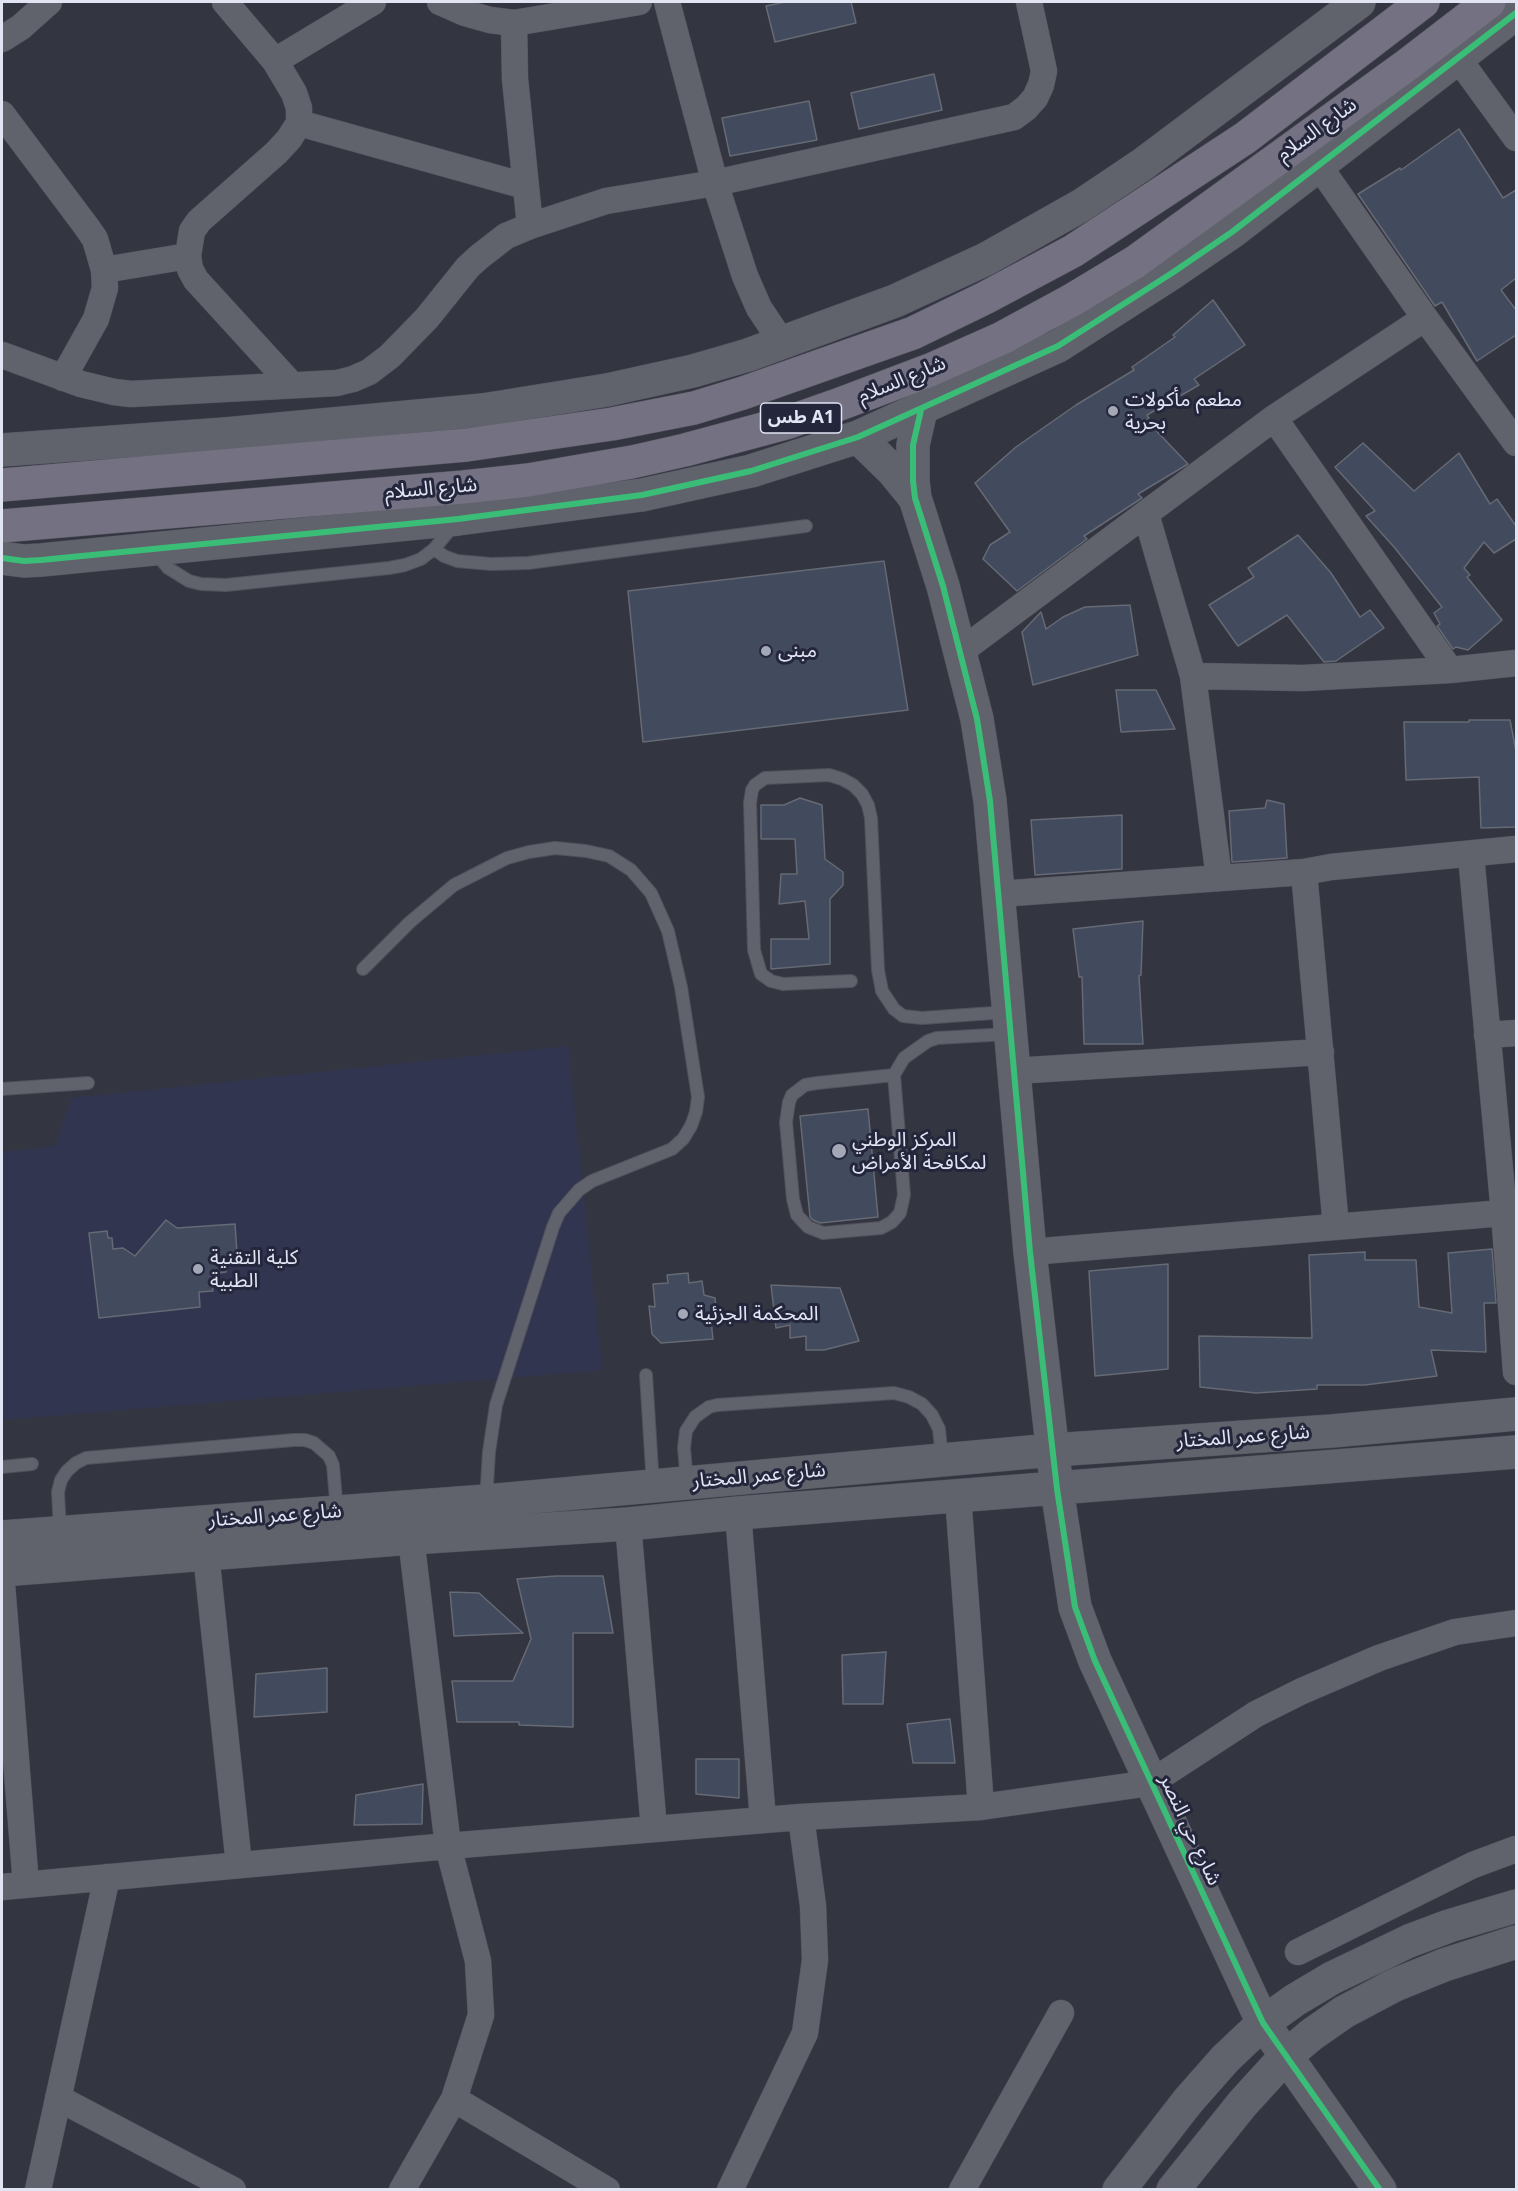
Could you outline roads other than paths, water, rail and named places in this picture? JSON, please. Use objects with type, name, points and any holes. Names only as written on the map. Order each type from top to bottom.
[{"type":"highway","name":"شارع السلام","points":[[2,485],[467,445],[612,424],[694,408],[743,393],[913,333],[1073,251],[1245,138],[1423,2]]},
{"type":"highway","name":"شارع السلام","points":[[2,526],[528,480],[632,462],[685,450],[789,422],[840,405],[930,370],[1002,338],[1135,262],[1407,65],[1489,2]]},
{"type":"street","points":[[2,39],[21,27],[49,2]]},
{"type":"street","points":[[225,2],[275,61],[294,93],[299,108],[299,123],[276,153],[198,221],[192,231],[188,256],[190,268],[196,280],[291,384]]},
{"type":"street","points":[[275,61],[373,2]]},
{"type":"street","points":[[440,2],[465,14],[490,20],[514,22],[639,2]]},
{"type":"street","points":[[667,2],[715,183],[752,293],[781,341]]},
{"type":"street","points":[[2,355],[97,389],[131,394],[337,383],[369,372],[390,356],[427,318],[468,267],[506,236],[530,226],[606,201],[715,183],[1014,117],[1035,98],[1044,71],[1029,2]]},
{"type":"street","points":[[2,450],[225,434],[483,410],[607,390],[693,371],[748,354],[895,301],[986,259],[1082,205],[1143,164],[1359,2]]},
{"type":"street","points":[[2,558],[41,560],[458,519],[642,495],[762,468],[858,437],[1058,346],[1172,273],[1232,232],[1516,13]]},
{"type":"street","points":[[514,22],[514,79],[530,226]]},
{"type":"street","points":[[1457,57],[1516,138]]},
{"type":"street","points":[[2,114],[95,239],[105,270],[105,288],[96,319],[63,378]]},
{"type":"street","points":[[299,123],[525,186]]},
{"type":"street","points":[[1319,166],[1516,443]]},
{"type":"street","points":[[105,270],[188,256]]},
{"type":"street","points":[[960,652],[1274,418],[1425,318]]},
{"type":"street","points":[[915,498],[913,445],[921,410]]},
{"type":"street","points":[[1274,418],[1450,670]]},
{"type":"street","points":[[858,437],[893,471],[915,498]]},
{"type":"street","name":"شارع حي النصر","points":[[915,498],[943,586],[977,719],[990,801],[1030,1252],[1057,1489],[1075,1606],[1095,1661],[1150,1783],[1263,2023],[1380,2190]]},
{"type":"street","points":[[1146,513],[1193,676],[1219,878]]},
{"type":"street","points":[[1193,676],[1303,678],[1450,670],[1516,663]]},
{"type":"street","points":[[999,894],[1304,872],[1331,867],[1516,849]]},
{"type":"street","points":[[1471,855],[1487,1035],[1510,1213],[1516,1372]]},
{"type":"street","points":[[1304,872],[1336,1227]]},
{"type":"street","points":[[1487,1035],[1516,1033]]},
{"type":"street","points":[[1013,1071],[1321,1052]]},
{"type":"street","points":[[1030,1252],[1510,1213]]},
{"type":"street","name":"شارع عمر المختار","points":[[2,1537],[486,1501],[1053,1450],[1332,1431],[1516,1414]]},
{"type":"street","points":[[1332,1431],[1335,1466]]},
{"type":"street","name":"شارع عمر المختار","points":[[2,1570],[411,1538],[628,1524],[738,1513],[1516,1452]]},
{"type":"street","points":[[958,1497],[981,1807]]},
{"type":"street","points":[[486,1501],[488,1534]]},
{"type":"street","points":[[738,1513],[763,1820]]},
{"type":"street","points":[[628,1524],[654,1829]]},
{"type":"street","points":[[402,2190],[454,2099],[481,2015],[478,1961],[448,1846],[411,1538]]},
{"type":"street","points":[[206,1554],[239,1865]]},
{"type":"street","points":[[2,1584],[14,1886],[763,1820],[981,1807],[1150,1783],[1256,1713],[1311,1687],[1379,1658],[1455,1632],[1516,1623]]},
{"type":"street","points":[[730,2190],[805,2033],[815,1960],[813,1906],[801,1817]]},
{"type":"street","points":[[1298,1952],[1473,1865],[1516,1849]]},
{"type":"street","points":[[38,2190],[107,1877]]},
{"type":"street","points":[[1119,2190],[1188,2101],[1225,2059],[1263,2023],[1295,2000],[1332,1978],[1409,1941],[1449,1926],[1516,1906]]},
{"type":"street","points":[[1173,2190],[1237,2111],[1286,2057],[1311,2035],[1344,2012],[1395,1985],[1444,1965],[1516,1942]]},
{"type":"street","points":[[962,2190],[1061,2013]]},
{"type":"street","points":[[58,2098],[233,2190]]},
{"type":"street","points":[[454,2099],[607,2190]]},
{"type":"lane","points":[[153,548],[163,563],[178,575],[189,581],[213,585],[389,568],[421,559],[452,530],[458,519]]},
{"type":"lane","points":[[434,549],[457,561],[491,564],[528,563],[806,526]]},
{"type":"lane","points":[[851,981],[783,984],[771,981],[760,974],[754,950],[750,803],[752,790],[765,778],[829,775],[853,785],[865,800],[871,818],[878,970],[882,991],[894,1009],[903,1016],[1009,1023]]},
{"type":"lane","points":[[363,969],[410,922],[454,885],[507,858],[555,848],[609,856],[631,870],[651,893],[668,932],[676,964],[696,1082],[698,1097],[696,1112],[683,1139],[672,1149],[592,1181],[579,1190],[559,1214],[496,1405],[489,1452],[486,1501]]},
{"type":"lane","points":[[894,1075],[805,1085],[792,1095],[786,1122],[793,1199],[797,1215],[808,1227],[823,1233],[881,1228],[892,1222],[900,1213],[904,1195],[894,1075],[904,1058],[928,1041],[1009,1023]]},
{"type":"lane","points":[[2,1089],[88,1083]]},
{"type":"lane","points":[[646,1375],[653,1486]]},
{"type":"lane","points":[[687,1483],[684,1448],[686,1431],[694,1417],[708,1407],[717,1405],[886,1393],[909,1396],[922,1404],[932,1415],[939,1429],[942,1460]]},
{"type":"lane","points":[[60,1532],[58,1492],[61,1480],[76,1463],[86,1458],[294,1440],[314,1443],[329,1456],[333,1465],[337,1511]]},
{"type":"lane","points":[[2,1467],[32,1464]]},
{"type":"place","name":"مطعم مأكولات بحرية","points":[[1113,411]]},
{"type":"place","name":"مبنى","points":[[766,651]]},
{"type":"place","name":"المركز الوطني لمكافحة الأمراض","points":[[839,1151]]},
{"type":"place","name":"كلية التقنية الطبية","points":[[198,1269]]},
{"type":"place","name":"المحكمة الجزئية","points":[[683,1314]]}]
